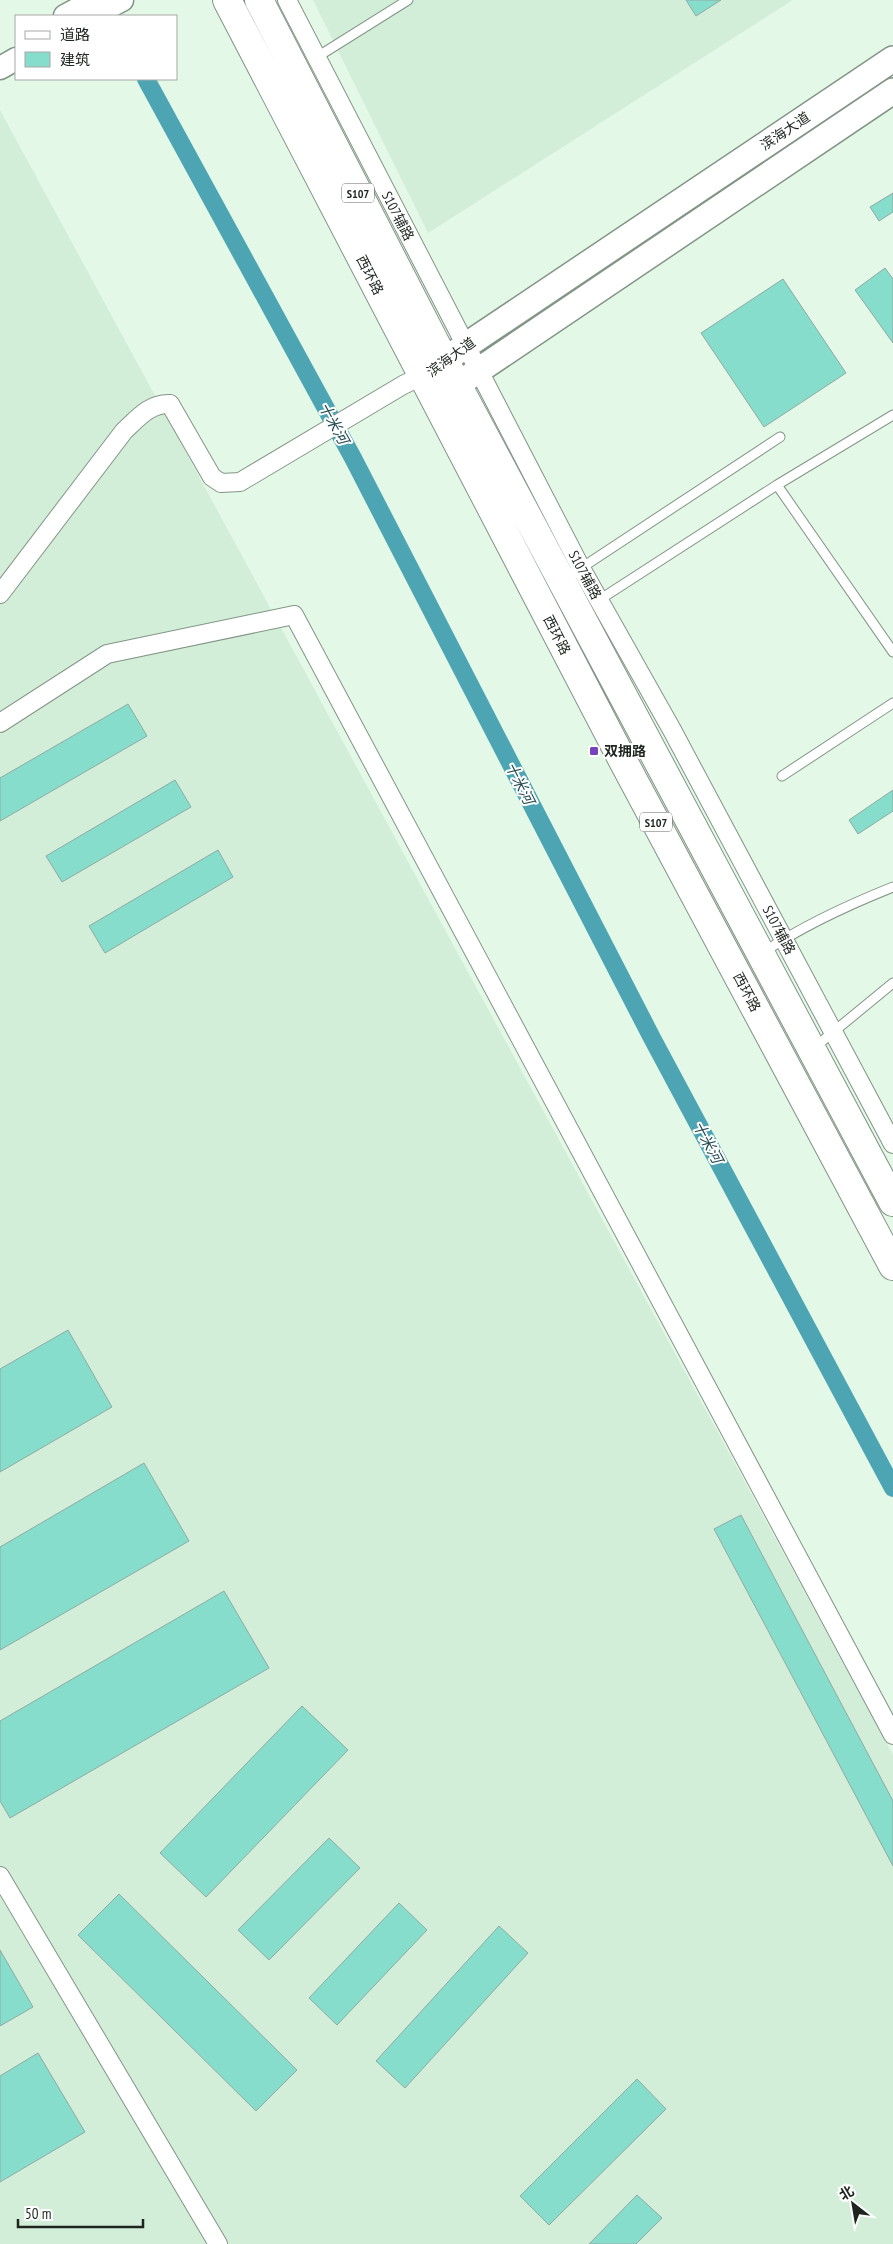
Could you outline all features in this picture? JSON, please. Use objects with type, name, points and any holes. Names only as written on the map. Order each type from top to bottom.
[{"type":"highway","name":"西环路","points":[[227,0],[443,361],[468,378],[556,584]]},
{"type":"highway","name":"西环路","points":[[259,0],[571,613],[893,1266]]},
{"type":"highway","name":"西环路","points":[[571,613],[762,954],[823,1041],[893,1202]]},
{"type":"main road","name":"滨海大道","points":[[443,361],[893,59]]},
{"type":"main road","name":"滨海大道","points":[[468,378],[893,91]]},
{"type":"street","points":[[67,15],[94,0]]},
{"type":"street","points":[[94,15],[122,0]]},
{"type":"street","name":"S107辅路","points":[[287,0],[317,57],[443,361]]},
{"type":"street","points":[[0,53],[15,45]]},
{"type":"street","points":[[0,68],[15,60]]},
{"type":"street","points":[[0,594],[124,431],[144,413],[159,403],[170,404],[212,477],[221,483],[240,482],[443,361]]},
{"type":"street","name":"S107辅路","points":[[571,613],[672,730],[784,939],[823,1041],[893,1144]]},
{"type":"street","points":[[0,724],[107,654],[294,615],[893,1735]]},
{"type":"street","points":[[0,1876],[218,2244]]},
{"type":"lane","points":[[317,57],[408,0]]},
{"type":"lane","points":[[571,613],[893,415]]},
{"type":"lane","points":[[556,584],[780,437]]},
{"type":"lane","points":[[777,486],[893,652]]},
{"type":"lane","points":[[782,776],[893,702]]},
{"type":"lane","points":[[762,954],[784,939],[848,905],[893,887]]},
{"type":"lane","points":[[823,1041],[893,983]]},
{"type":"shaded area","points":[[313,0],[793,0],[428,233]]},
{"type":"shaded area","points":[[0,110],[893,1755],[893,2244],[0,2244]]},
{"type":"building","points":[[686,0],[721,0],[696,16]]},
{"type":"building","points":[[893,193],[893,212],[879,221],[870,207]]},
{"type":"building","points":[[885,268],[893,279],[893,343],[855,290]]},
{"type":"building","points":[[783,279],[846,373],[764,427],[701,333]]},
{"type":"building","points":[[128,704],[147,736],[0,821],[0,778]]},
{"type":"building","points":[[175,780],[191,807],[62,882],[46,856]]},
{"type":"building","points":[[893,790],[893,811],[858,834],[849,820]]},
{"type":"building","points":[[218,850],[233,877],[105,953],[89,926]]},
{"type":"building","points":[[68,1330],[112,1407],[0,1472],[0,1369]]},
{"type":"building","points":[[144,1463],[189,1541],[0,1650],[0,1547]]},
{"type":"building","points":[[741,1515],[893,1801],[893,1866],[714,1529]]},
{"type":"building","points":[[224,1591],[269,1668],[10,1818],[0,1801],[0,1721]]},
{"type":"building","points":[[302,1706],[348,1750],[206,1897],[160,1853]]},
{"type":"building","points":[[329,1838],[360,1868],[269,1960],[238,1930]]},
{"type":"building","points":[[119,1894],[297,2070],[256,2111],[78,1935]]},
{"type":"building","points":[[399,1903],[427,1930],[337,2025],[309,1998]]},
{"type":"building","points":[[499,1926],[528,1953],[405,2088],[376,2061]]},
{"type":"building","points":[[0,1950],[33,2007],[0,2026]]},
{"type":"building","points":[[38,2053],[85,2132],[0,2182],[0,2076]]},
{"type":"building","points":[[637,2079],[666,2109],[549,2225],[520,2196]]},
{"type":"building","points":[[637,2195],[662,2218],[636,2244],[589,2244]]},
{"type":"waterway","name":"十米河","points":[[147,80],[353,458],[652,1038],[893,1488]]},
{"type":"place","name":"双拥路","points":[[594,751]]}]
